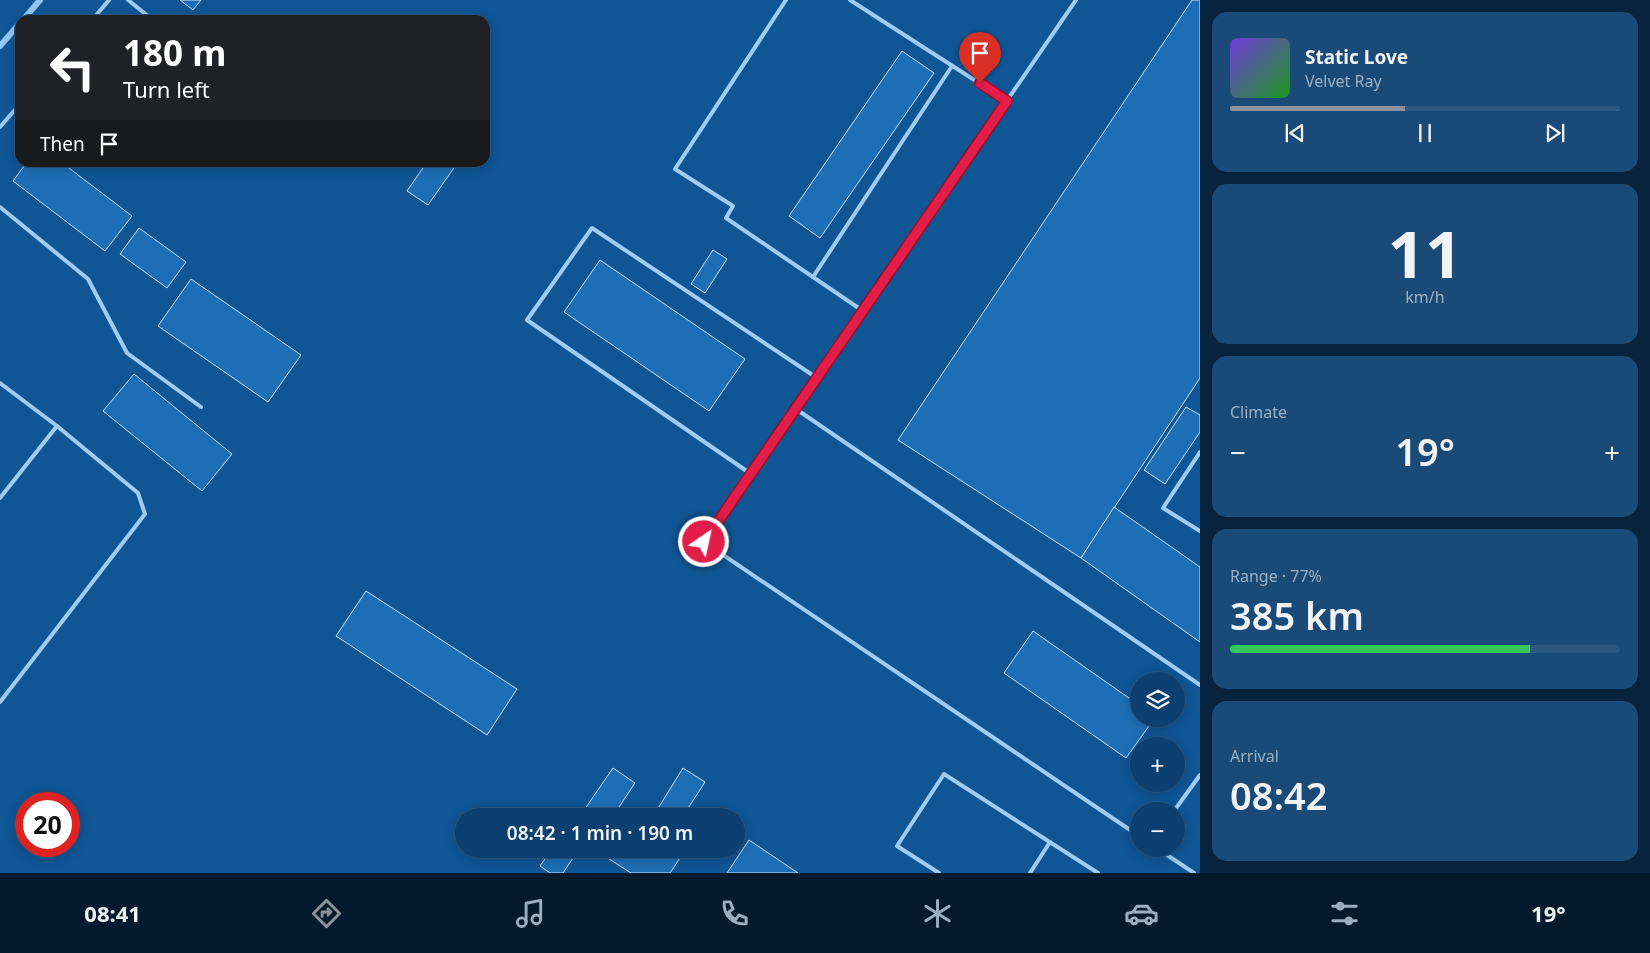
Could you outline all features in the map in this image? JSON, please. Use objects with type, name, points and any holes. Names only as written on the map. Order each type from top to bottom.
[{"type":"lane","points":[[96,15],[109,0]]},
{"type":"lane","points":[[128,0],[147,15]]},
{"type":"lane","points":[[786,0],[675,169],[733,206],[726,218],[862,311]]},
{"type":"lane","points":[[850,0],[1007,101]]},
{"type":"lane","points":[[1076,0],[704,542],[1130,830]]},
{"type":"lane","points":[[813,277],[952,66]]},
{"type":"lane","points":[[0,127],[15,110]]},
{"type":"lane","points":[[0,207],[88,279],[127,353],[200,407]]},
{"type":"lane","points":[[751,474],[527,320],[592,228],[817,378]]},
{"type":"lane","points":[[0,383],[57,426],[138,493],[146,514],[0,702]]},
{"type":"lane","points":[[796,409],[1200,685]]},
{"type":"lane","points":[[0,498],[57,426]]},
{"type":"lane","points":[[1200,452],[1163,508],[1200,531]]},
{"type":"lane","points":[[939,873],[897,846],[944,774],[1098,873]]},
{"type":"lane","points":[[1180,802],[1200,775]]},
{"type":"lane","points":[[1030,873],[1050,842]]},
{"type":"lane","points":[[1170,857],[1194,873]]},
{"type":"building","points":[[180,0],[201,0],[193,10]]},
{"type":"building","points":[[1192,0],[1200,0],[1200,378],[1081,558],[898,440]]},
{"type":"building","points":[[902,51],[934,73],[820,238],[789,216]]},
{"type":"building","points":[[23,167],[68,167],[132,216],[105,251],[13,181]]},
{"type":"building","points":[[424,167],[455,167],[428,205],[407,191]]},
{"type":"building","points":[[139,228],[186,262],[167,288],[120,254]]},
{"type":"building","points":[[713,250],[727,259],[705,293],[691,284]]},
{"type":"building","points":[[600,260],[745,359],[709,411],[564,312]]},
{"type":"building","points":[[191,279],[301,355],[268,402],[158,326]]},
{"type":"building","points":[[134,374],[232,454],[202,491],[103,411]]},
{"type":"building","points":[[1186,407],[1200,415],[1200,432],[1165,484],[1144,470]]},
{"type":"building","points":[[1114,507],[1200,567],[1200,642],[1081,558]]},
{"type":"building","points":[[366,591],[517,689],[487,735],[336,636]]},
{"type":"building","points":[[1033,631],[1130,699],[1130,727],[1148,727],[1141,737],[1130,737],[1130,752],[1126,758],[1004,673]]},
{"type":"building","points":[[613,768],[635,783],[618,808],[586,808]]},
{"type":"building","points":[[683,768],[705,782],[688,808],[658,808]]},
{"type":"building","points":[[749,840],[798,873],[727,873],[737,858],[745,858],[745,846]]},
{"type":"building","points":[[546,858],[573,858],[563,873],[550,873],[540,866]]},
{"type":"building","points":[[608,858],[680,858],[670,873],[631,873]]},
{"type":"waterway","points":[[27,15],[40,0]]},
{"type":"waterway","points":[[0,46],[15,29]]},
{"type":"route","points":[[704,542],[1007,101],[980,83]]}]
